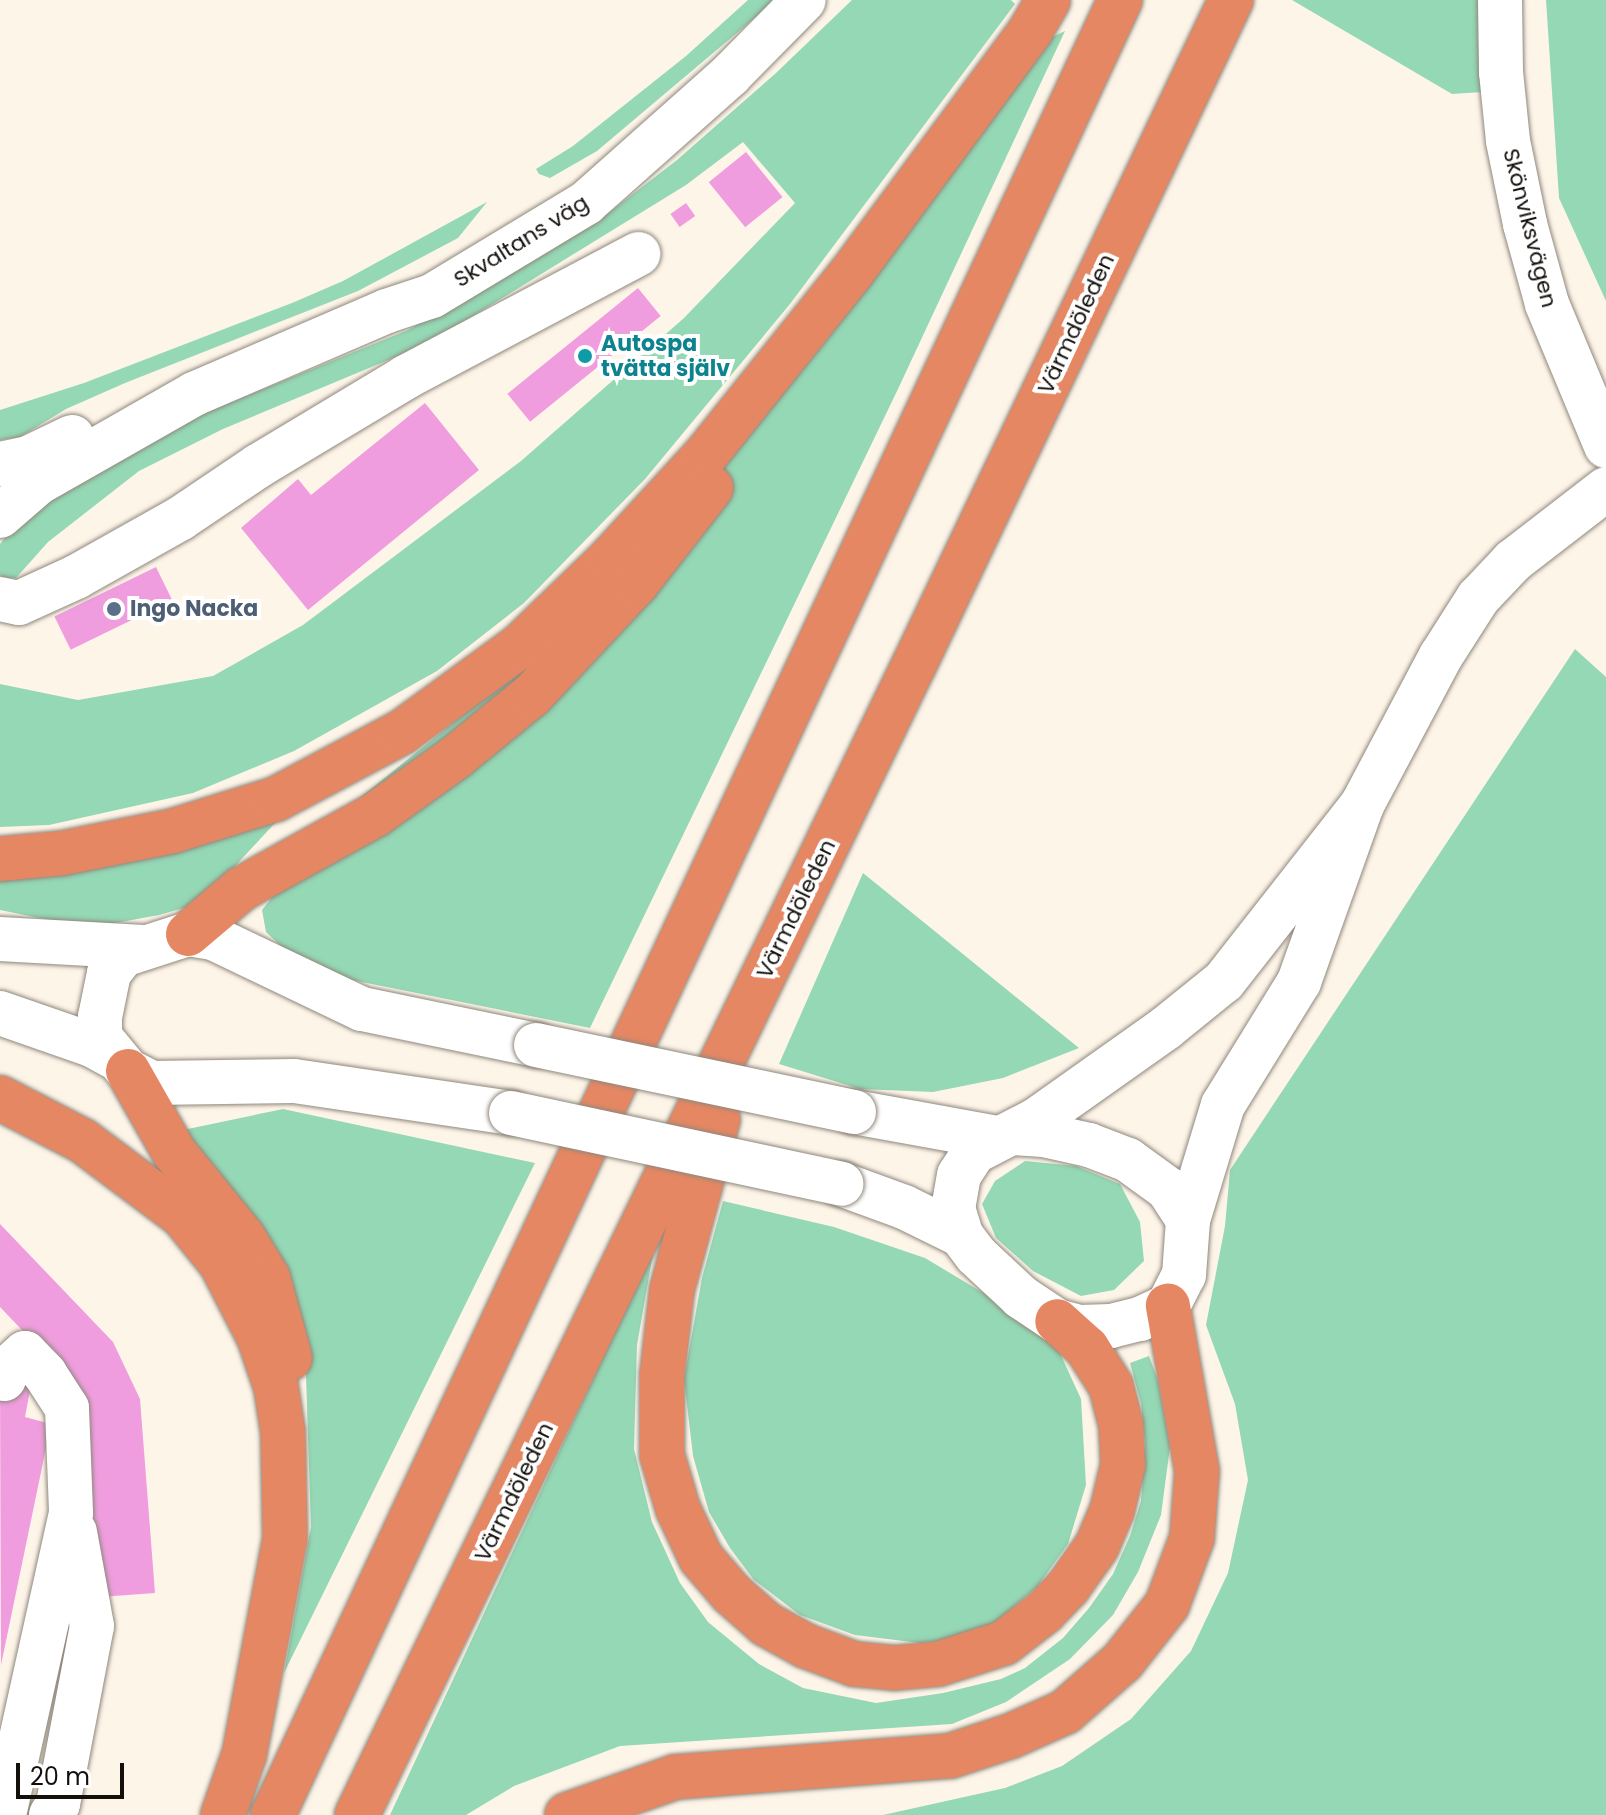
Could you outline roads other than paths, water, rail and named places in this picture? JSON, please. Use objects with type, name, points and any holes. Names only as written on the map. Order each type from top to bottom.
[{"type":"highway","points":[[0,859],[63,853],[173,831],[276,799],[342,767],[445,704],[520,646],[611,558],[704,457],[850,275],[1031,30],[1048,0]]},
{"type":"highway","points":[[273,1815],[1120,0]]},
{"type":"highway","name":"Värmdöleden","points":[[357,1815],[746,1013],[1231,0]]},
{"type":"highway","points":[[188,934],[241,889],[375,815],[456,757],[532,695],[636,584],[764,420],[850,275]]},
{"type":"highway","points":[[746,1013],[672,1289],[662,1375],[662,1455],[678,1509],[701,1558],[731,1593],[766,1624],[806,1646],[854,1664],[894,1668],[938,1664],[1004,1643],[1044,1612],[1068,1587],[1097,1546],[1112,1511],[1123,1465],[1121,1425],[1111,1386],[1087,1348],[1057,1321]]},
{"type":"highway","points":[[121,1064],[174,1152],[243,1237],[268,1278],[287,1338],[297,1403],[285,1539],[244,1755],[223,1815]]},
{"type":"highway","points":[[0,1098],[83,1141],[133,1178],[182,1215],[221,1263],[259,1337],[276,1387],[283,1432],[285,1539]]},
{"type":"highway","points":[[567,1815],[675,1777],[950,1756],[1011,1736],[1065,1712],[1122,1662],[1167,1605],[1192,1538],[1197,1471],[1168,1306]]},
{"type":"street","name":"Skvaltans väg","points":[[0,516],[38,483],[194,394],[387,311],[432,296],[586,203],[730,75],[804,0]]},
{"type":"street","name":"Skönviksvägen","points":[[1500,0],[1501,72],[1508,141],[1525,224],[1547,304],[1606,446]]},
{"type":"street","points":[[0,599],[19,603],[76,577],[181,518],[258,466],[406,377],[638,254]]},
{"type":"street","name":"Skvaltans väg","points":[[0,464],[28,458],[123,412],[194,394]]},
{"type":"street","points":[[1362,805],[1224,981],[1166,1028],[1005,1135],[974,1152],[959,1175],[953,1208],[961,1235],[976,1255],[1021,1297],[1057,1321],[1080,1327],[1111,1326],[1140,1319],[1168,1306],[1184,1275],[1188,1220],[1223,1105],[1299,982],[1362,805],[1441,656],[1478,598],[1513,561],[1606,489]]},
{"type":"street","points":[[121,1064],[100,1037],[100,1017],[109,973],[123,955],[188,934],[213,938],[362,1009],[854,1112],[1005,1135],[1074,1141],[1128,1160],[1168,1189],[1188,1220]]},
{"type":"street","points":[[0,939],[143,947]]},
{"type":"street","points":[[0,1013],[92,1045],[152,1083],[294,1081],[511,1113],[841,1184],[904,1207],[961,1235]]},
{"type":"street","points":[[9,1356],[45,1374],[67,1408],[71,1513],[92,1626],[58,1804],[51,1815]]},
{"type":"street","points":[[4,1815],[71,1513]]},
{"type":"place","name":"Autospa tvätta själv","points":[[585,356]]},
{"type":"place","name":"Ingo Nacka","points":[[114,609]]}]
